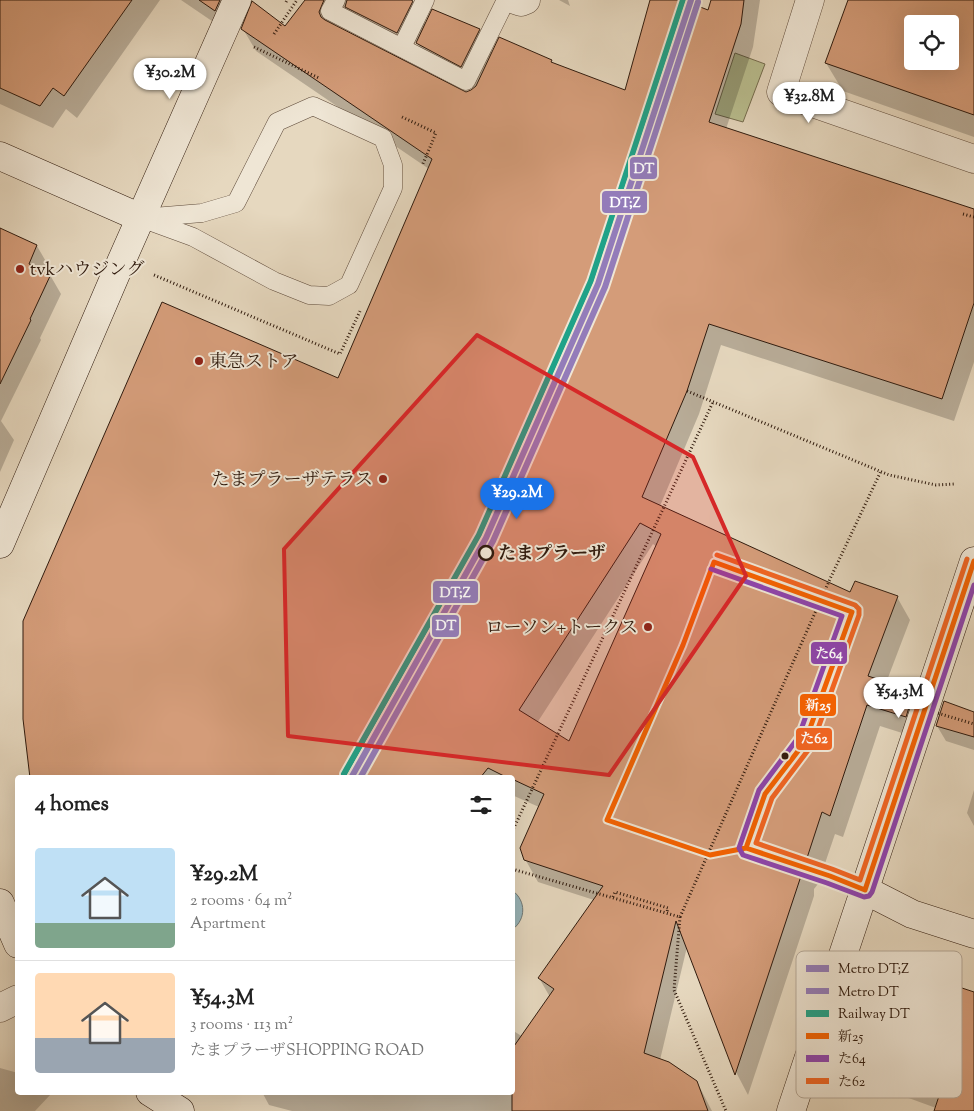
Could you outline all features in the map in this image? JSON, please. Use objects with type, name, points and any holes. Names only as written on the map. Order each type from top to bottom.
[{"type":"street","points":[[1,540],[237,0]]},
{"type":"street","points":[[515,0],[521,2],[526,0]]},
{"type":"street","points":[[810,0],[781,92],[974,159]]},
{"type":"street","points":[[0,156],[141,218]]},
{"type":"street","points":[[845,951],[974,561]]},
{"type":"street","points":[[865,890],[912,914],[974,934]]},
{"type":"street","points":[[0,903],[15,937]]},
{"type":"street","points":[[0,1008],[15,1000]]},
{"type":"street","points":[[155,1095],[180,1111]]},
{"type":"street","points":[[791,1111],[796,1096]]},
{"type":"lane","points":[[336,0],[330,11],[466,80],[506,0]]},
{"type":"lane","points":[[402,47],[425,0]]},
{"type":"lane","points":[[313,106],[383,138],[394,165],[393,188],[349,285],[329,296],[309,295],[274,282],[193,237],[141,218],[202,213],[236,204],[277,122],[313,106]]},
{"type":"lane","points":[[812,870],[865,890]]},
{"type":"path","points":[[274,34],[297,0]]},
{"type":"path","points":[[964,214],[974,217]]},
{"type":"path","points":[[687,391],[881,472],[936,485],[956,484]]},
{"type":"path","points":[[515,826],[713,402]]},
{"type":"path","points":[[726,1111],[674,990],[680,916],[826,588],[881,472]]},
{"type":"path","points":[[871,693],[974,724]]},
{"type":"path","points":[[515,870],[680,916]]},
{"type":"highlighted area","points":[[477,335],[693,457],[746,576],[609,775],[288,736],[284,549]]},
{"type":"green space","points":[[735,53],[765,64],[743,122],[715,114]]},
{"type":"water","points":[[515,893],[520,900],[523,910],[515,927]]},
{"type":"building","points":[[0,0],[132,0],[64,96],[53,88],[40,106],[0,88]]},
{"type":"building","points":[[199,0],[220,0],[215,11]]},
{"type":"building","points":[[305,0],[324,0],[319,12],[325,20],[466,92],[476,86],[499,37],[552,60],[551,62],[625,90],[650,0],[682,0],[708,10],[711,0],[744,0],[741,24],[709,122],[974,209],[974,303],[942,399],[709,324],[687,391],[642,497],[850,592],[855,581],[898,596],[868,676],[914,691],[906,717],[867,705],[830,816],[822,812],[806,861],[802,867],[802,873],[735,1075],[676,921],[644,1053],[669,1062],[697,1081],[708,1111],[512,1111],[512,1095],[515,1095],[515,1045],[554,989],[538,978],[603,886],[524,860],[520,848],[544,794],[515,780],[515,775],[502,775],[488,768],[482,775],[30,775],[23,719],[23,621],[162,302],[338,378],[432,159],[241,29],[252,1],[285,26]],"holes":[[[640,523],[661,534],[569,741],[519,710]]]},
{"type":"building","points":[[347,0],[413,1],[397,33],[345,7]]},
{"type":"building","points":[[848,0],[974,0],[974,115],[825,63]]},
{"type":"building","points":[[432,9],[480,29],[461,67],[416,43]]},
{"type":"building","name":"tvkハウジング","points":[[0,228],[37,245],[29,264],[51,274],[0,384]]},
{"type":"building","points":[[944,701],[974,712],[974,737],[936,726]]},
{"type":"building","points":[[962,988],[974,992],[974,1111],[934,1111],[938,1098],[962,1098]]},
{"type":"metro line","name":"DT;Z","points":[[353,775],[486,538],[598,284],[691,0]]},
{"type":"metro line","name":"DT","points":[[362,775],[493,541],[605,287],[698,2]]},
{"type":"rail line","name":"DT","points":[[344,774],[479,535],[591,281],[683,0]]},
{"type":"transit line","name":"た62","points":[[717,555],[855,605],[859,609],[859,615],[812,745],[772,798],[756,843],[860,880],[967,559]]},
{"type":"transit line","name":"新25","points":[[865,890],[974,561]]},
{"type":"transit line","name":"新25","points":[[714,562],[852,612],[805,742],[765,794],[746,848],[710,855],[607,820],[683,645],[714,562]]},
{"type":"transit line","name":"た64","points":[[711,569],[842,616],[798,738],[759,790],[739,848],[743,855],[864,897],[869,896],[872,892],[974,585]]},
{"type":"transit line","name":"新25","points":[[746,848],[830,876],[865,890]]},
{"type":"place","name":"tvkハウジング","points":[[20,269]]},
{"type":"place","name":"東急ストア","points":[[199,361]]},
{"type":"place","name":"たまプラーザテラス","points":[[383,479]]},
{"type":"place","name":"たまプラーザ","points":[[486,553]]},
{"type":"place","name":"ローソン+トークス","points":[[648,627]]}]
